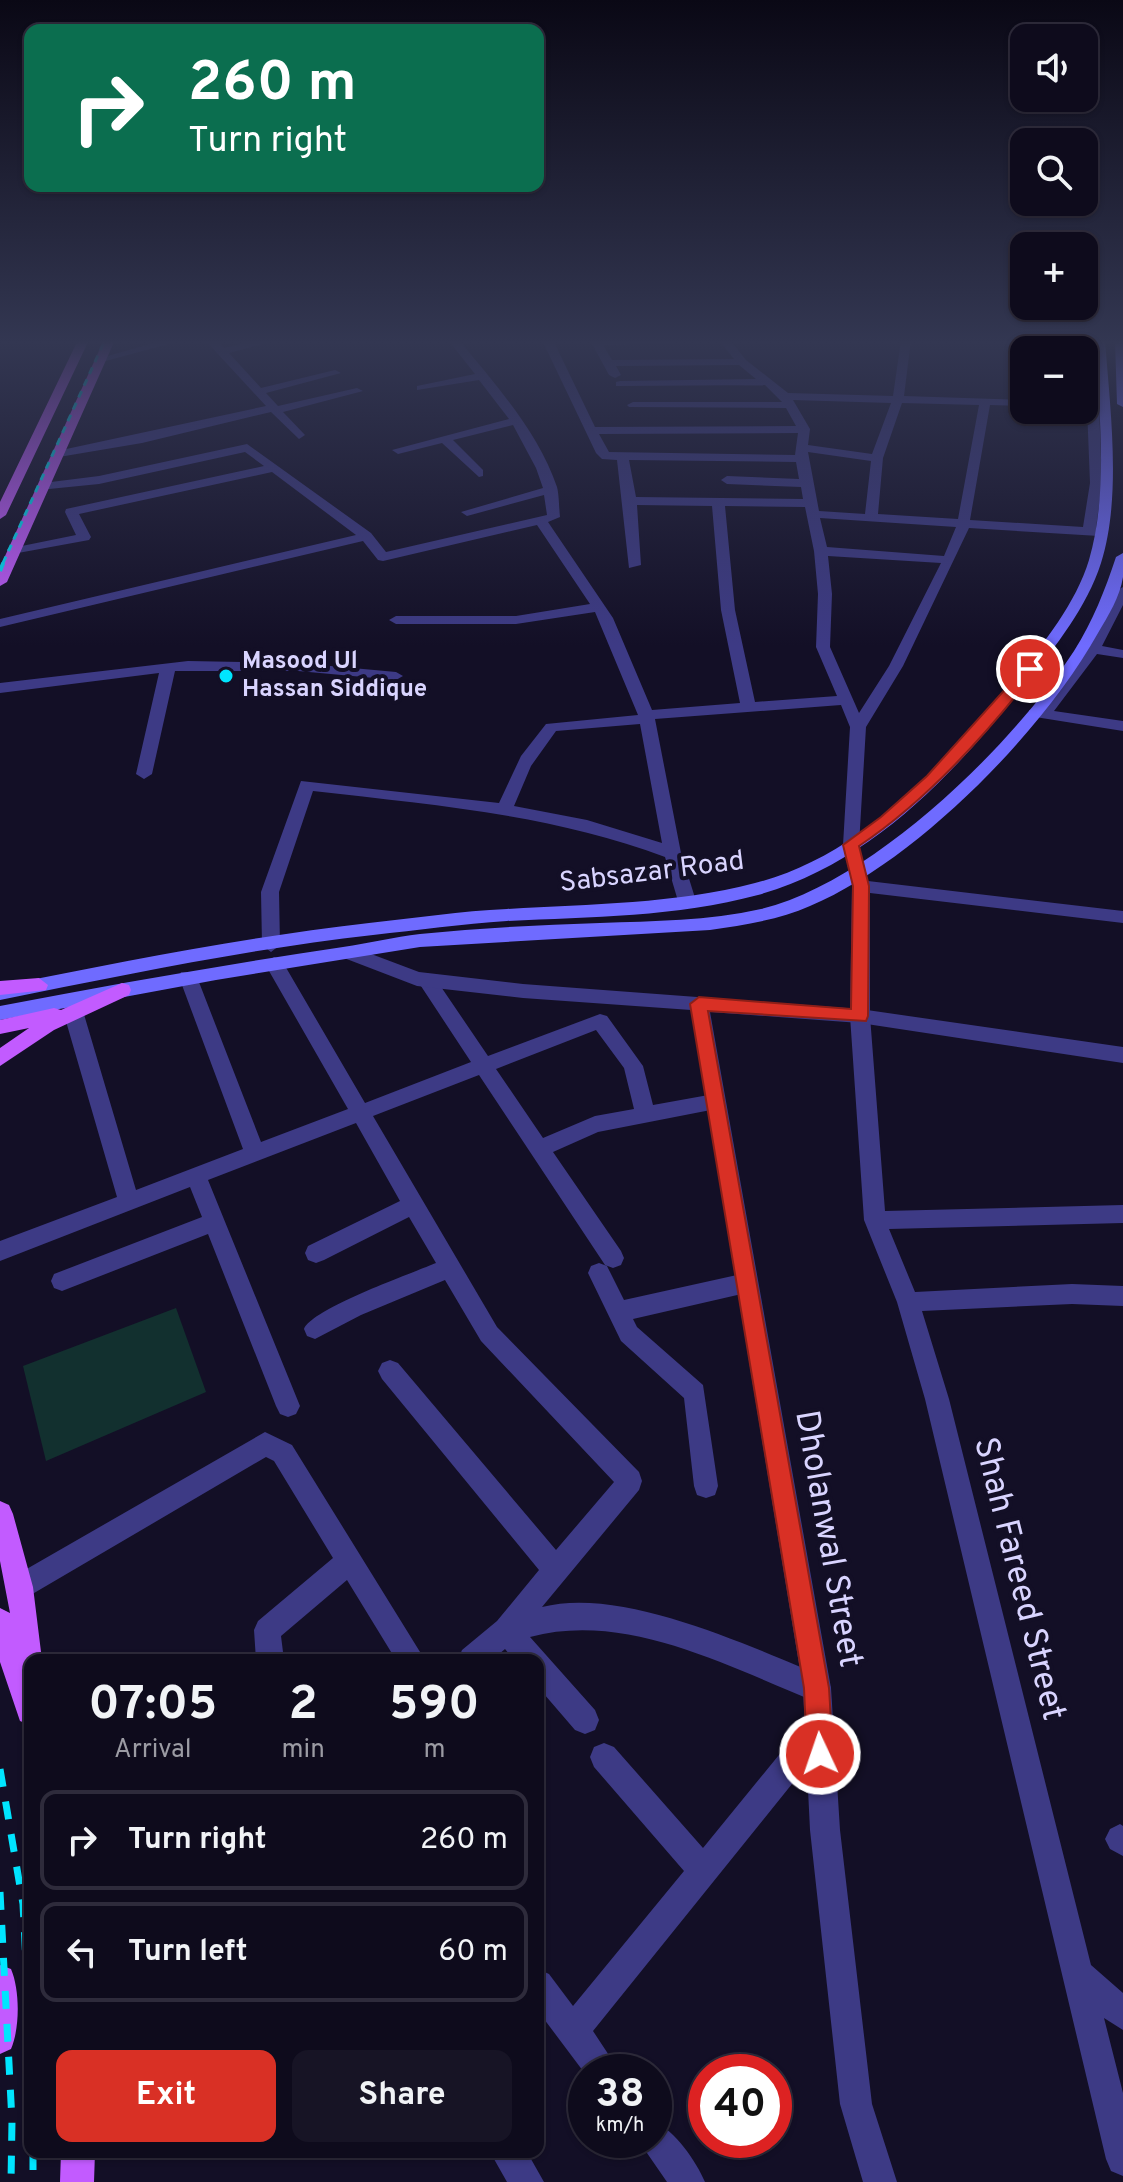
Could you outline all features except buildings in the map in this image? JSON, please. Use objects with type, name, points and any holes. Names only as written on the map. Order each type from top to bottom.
[{"type":"main road","points":[[0,515],[6,493],[32,442]]},
{"type":"main road","points":[[0,582],[63,442]]},
{"type":"main road","name":"Sabsazar Road","points":[[0,990],[398,935],[687,901],[756,889],[803,870],[851,845],[886,821],[933,779],[1030,669],[1071,610],[1095,562],[1094,532],[1104,482],[1099,442]]},
{"type":"main road","name":"Sabsazar Road","points":[[0,1013],[188,977],[272,954],[350,953],[398,935],[738,920],[805,902],[860,880],[919,830],[1038,714],[1089,649],[1119,579],[1123,557]]},
{"type":"main road","points":[[0,1058],[47,1025],[122,990]]},
{"type":"main road","points":[[0,1027],[73,1011]]},
{"type":"main road","points":[[0,1514],[20,1587],[28,1654]]},
{"type":"main road","points":[[0,1621],[24,1693]]},
{"type":"main road","points":[[0,1980],[0,2038]]},
{"type":"main road","points":[[77,2182],[78,2158]]},
{"type":"street","points":[[57,455],[127,442]]},
{"type":"street","points":[[398,450],[433,442]]},
{"type":"street","points":[[448,442],[479,473]]},
{"type":"street","points":[[43,487],[99,480],[247,448],[366,536],[383,557],[554,517],[552,489],[528,442]]},
{"type":"street","points":[[596,442],[602,453],[622,456],[802,454],[877,458]]},
{"type":"street","points":[[803,442],[805,483],[821,551],[825,594],[823,647],[858,727]]},
{"type":"street","points":[[871,519],[877,458],[883,442]]},
{"type":"street","points":[[858,727],[896,666],[949,560],[963,525],[978,442]]},
{"type":"street","points":[[622,456],[630,501],[634,565]]},
{"type":"street","points":[[12,552],[84,537],[71,512],[274,468]]},
{"type":"street","points":[[727,480],[805,483]]},
{"type":"street","points":[[467,512],[552,489]]},
{"type":"street","points":[[630,501],[718,502],[810,509],[871,519],[1094,532]]},
{"type":"street","points":[[718,502],[728,610],[748,705]]},
{"type":"street","points":[[539,519],[606,618],[646,717],[672,853],[687,901]]},
{"type":"street","points":[[0,623],[366,536]]},
{"type":"street","points":[[821,551],[949,560]]},
{"type":"street","points":[[1123,591],[1089,649],[1123,654]]},
{"type":"street","points":[[396,620],[516,620],[599,607]]},
{"type":"street","points":[[0,688],[188,665],[298,667],[396,676]]},
{"type":"street","points":[[144,774],[168,668]]},
{"type":"street","points":[[504,811],[517,776],[535,744],[551,727],[748,705],[847,700]]},
{"type":"street","points":[[1038,714],[1123,726]]},
{"type":"street","name":"Shah Fareed Street","points":[[858,727],[851,845],[860,880],[860,1016],[875,1220],[908,1302],[937,1399],[1123,2159]]},
{"type":"street","points":[[479,1654],[506,1630],[630,1481],[489,1334],[360,1113],[272,954],[270,892],[281,851],[307,785],[504,811],[597,829],[672,853]]},
{"type":"street","points":[[860,880],[1123,917]]},
{"type":"street","points":[[350,953],[387,970],[426,980],[523,991],[860,1016],[1123,1055]]},
{"type":"street","points":[[188,977],[255,1153]]},
{"type":"street","points":[[426,980],[539,1149],[606,1265],[618,1312],[629,1334],[695,1393],[706,1486]]},
{"type":"street","name":"Dholanwal Street","points":[[699,1004],[817,1688],[825,1830],[856,2104],[880,2182]]},
{"type":"street","points":[[73,1011],[129,1201]]},
{"type":"street","points":[[0,1251],[600,1021],[633,1066],[646,1115]]},
{"type":"street","points":[[539,1149],[595,1124],[714,1102]]},
{"type":"street","points":[[196,1176],[288,1406]]},
{"type":"street","points":[[316,1253],[414,1204]]},
{"type":"street","points":[[875,1220],[1123,1214]]},
{"type":"street","points":[[62,1281],[214,1222]]},
{"type":"street","points":[[315,1329],[353,1308],[451,1267]]},
{"type":"street","points":[[618,1312],[746,1283]]},
{"type":"street","points":[[908,1302],[1072,1294],[1123,1296]]},
{"type":"street","points":[[390,1371],[556,1570]]},
{"type":"street","points":[[20,1587],[265,1444],[283,1453],[407,1654]]},
{"type":"street","points":[[269,1654],[267,1630],[349,1562]]},
{"type":"street","points":[[506,1630],[555,1617],[611,1619],[669,1630],[817,1688]]},
{"type":"street","points":[[506,1630],[527,1654]]},
{"type":"street","points":[[544,1673],[585,1720]]},
{"type":"street","points":[[573,2031],[819,1728]]},
{"type":"street","points":[[604,1757],[703,1871]]},
{"type":"street","points":[[1077,1973],[1123,2014]]},
{"type":"street","points":[[544,1993],[590,2054]]},
{"type":"street","points":[[511,2158],[527,2182]]},
{"type":"street","points":[[668,2158],[682,2179]]},
{"type":"green space","points":[[176,1308],[206,1392],[46,1461],[23,1366]]},
{"type":"railway","points":[[3,563],[58,442]]},
{"type":"railway","points":[[0,571],[4,561]]},
{"type":"railway","points":[[0,1769],[24,1924]]},
{"type":"railway","points":[[0,1892],[12,2121],[11,2182]]},
{"type":"railway","points":[[33,2158],[33,2182]]},
{"type":"place","name":"Masood Ul Hassan Siddique","points":[[226,676]]},
{"type":"route","points":[[820,1754],[817,1688],[699,1004],[860,1016],[861,886],[851,845],[886,821],[933,779],[1030,669]]}]
